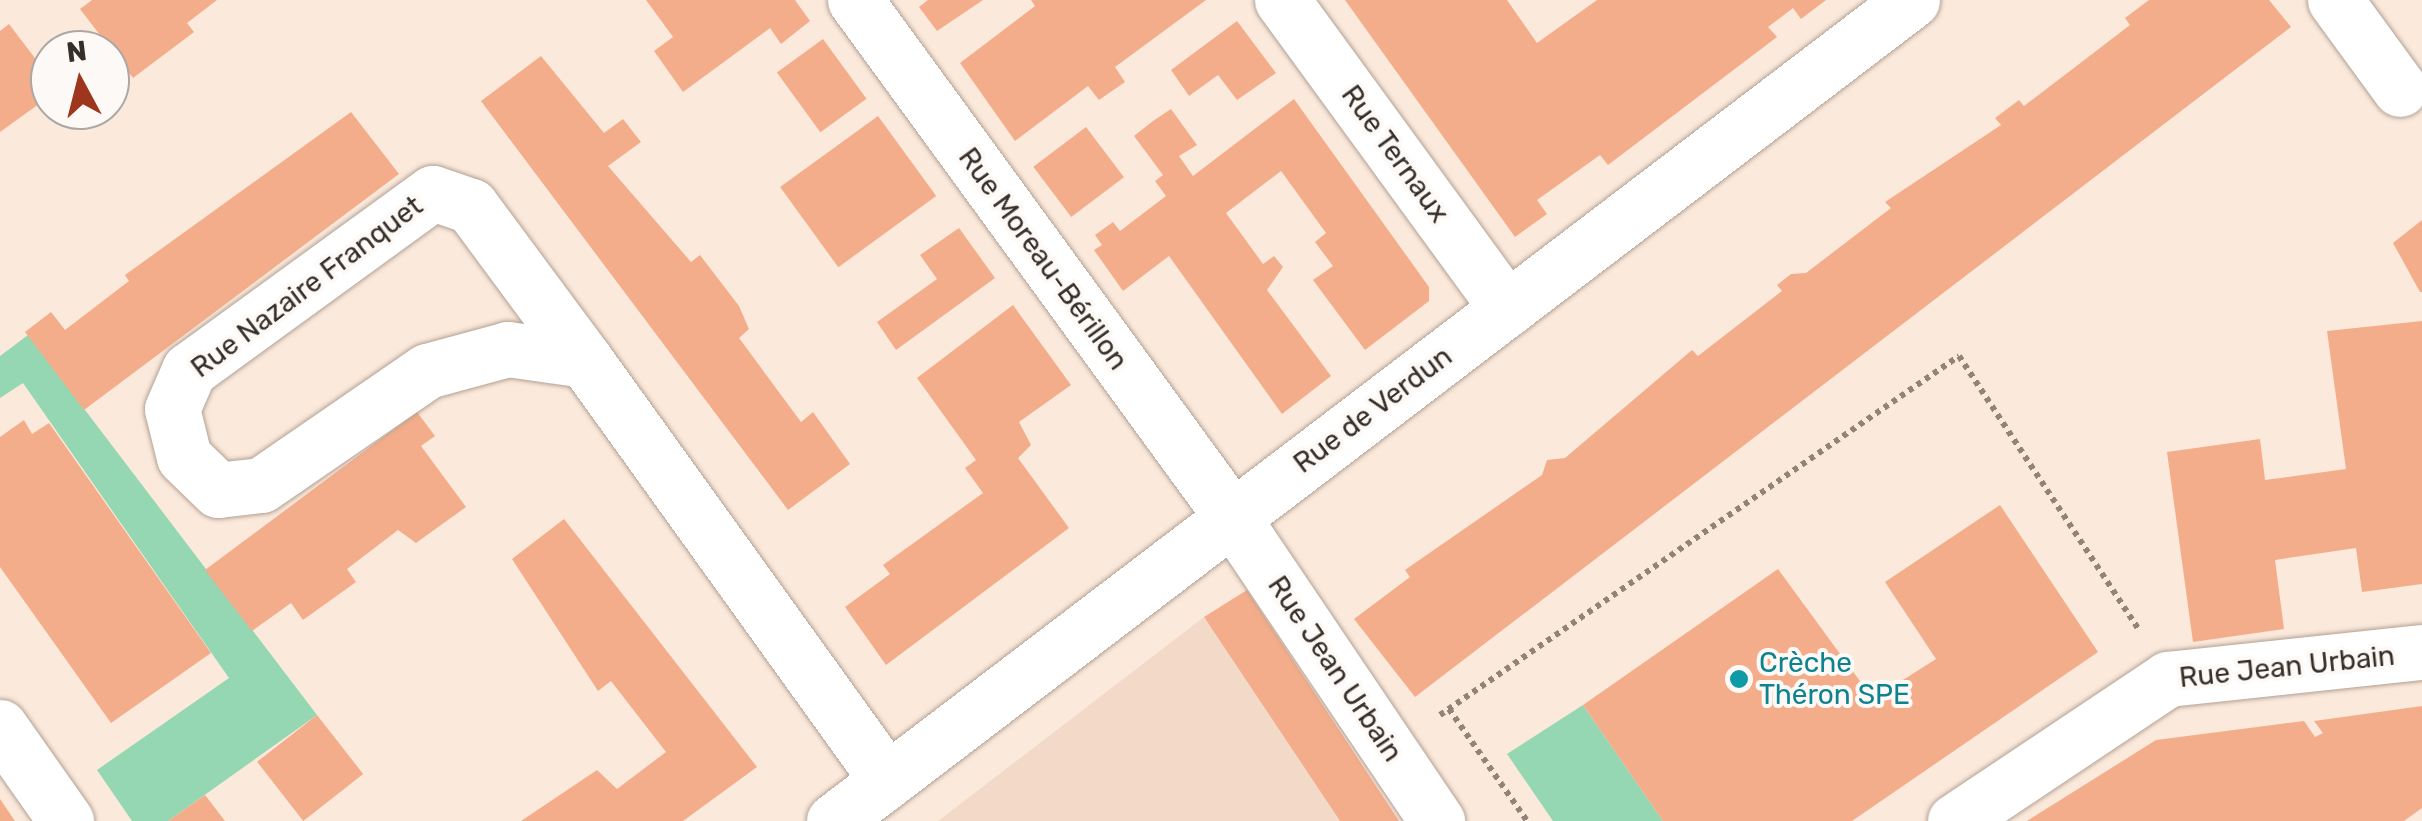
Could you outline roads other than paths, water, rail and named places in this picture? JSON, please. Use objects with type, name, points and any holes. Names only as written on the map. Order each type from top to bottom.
[{"type":"street","name":"Rue Moreau-Bérillon","points":[[855,0],[1232,518]]},
{"type":"street","name":"Rue Ternaux","points":[[1282,0],[1507,308]]},
{"type":"street","name":"Rue de Verdun","points":[[834,821],[1912,0]]},
{"type":"street","points":[[2334,0],[2400,88]]},
{"type":"street","name":"Rue Nazaire Franquet","points":[[585,360],[508,349],[427,371],[261,485],[218,490],[184,457],[172,409],[189,370],[433,193],[471,206],[585,360],[887,780]]},
{"type":"street","name":"Rue Jean Urbain","points":[[1232,518],[1437,821]]},
{"type":"street","name":"Rue Jean Urbain","points":[[1955,821],[2168,680],[2422,652]]},
{"type":"street","points":[[0,727],[66,821]]},
{"type":"place","name":"Crèche Théron SPE","points":[[1739,679]]}]
